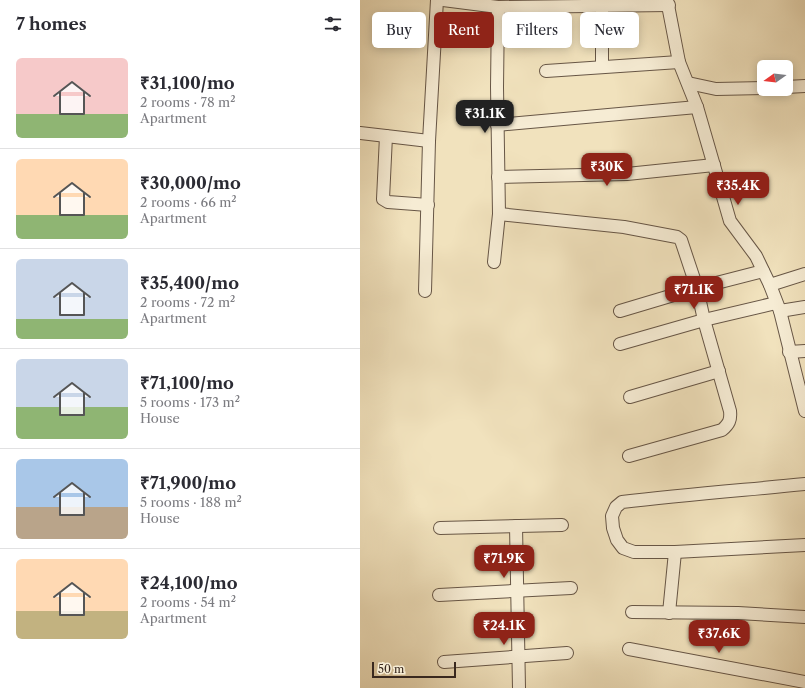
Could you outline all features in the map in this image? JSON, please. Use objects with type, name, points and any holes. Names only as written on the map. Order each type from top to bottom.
[{"type":"street","points":[[426,291],[429,141],[437,0]]},
{"type":"street","points":[[443,0],[498,7],[668,3],[679,62],[697,107],[730,221],[756,256],[770,285],[778,307],[805,411]]},
{"type":"street","points":[[602,5],[602,67]]},
{"type":"street","points":[[494,262],[499,214],[497,125],[498,7]]},
{"type":"street","points":[[546,71],[679,62]]},
{"type":"street","points":[[688,83],[716,89],[757,88]]},
{"type":"street","points":[[793,87],[805,86]]},
{"type":"street","points":[[497,125],[697,107]]},
{"type":"street","points":[[360,133],[429,141]]},
{"type":"street","points":[[386,136],[383,199],[388,202],[428,205]]},
{"type":"street","points":[[498,176],[627,174],[714,165]]},
{"type":"street","points":[[499,214],[624,227],[677,237],[681,240],[697,288],[704,320],[730,411],[729,424],[722,430],[629,456]]},
{"type":"street","points":[[620,311],[697,288],[763,271]]},
{"type":"street","points":[[770,285],[805,274]]},
{"type":"street","points":[[620,344],[704,320],[778,307],[805,306]]},
{"type":"street","points":[[789,352],[805,350]]},
{"type":"street","points":[[630,397],[719,371]]},
{"type":"street","points":[[805,484],[718,493],[670,496],[622,502],[616,507],[612,516],[613,528],[618,540],[623,548],[634,552],[675,552],[805,545]]},
{"type":"street","points":[[440,528],[562,525]]},
{"type":"street","points":[[516,526],[519,688]]},
{"type":"street","points":[[669,613],[675,552]]},
{"type":"street","points":[[438,594],[571,588]]},
{"type":"street","points":[[632,612],[738,613],[805,616]]},
{"type":"street","points":[[629,649],[805,682]]},
{"type":"street","points":[[444,662],[567,653]]}]
